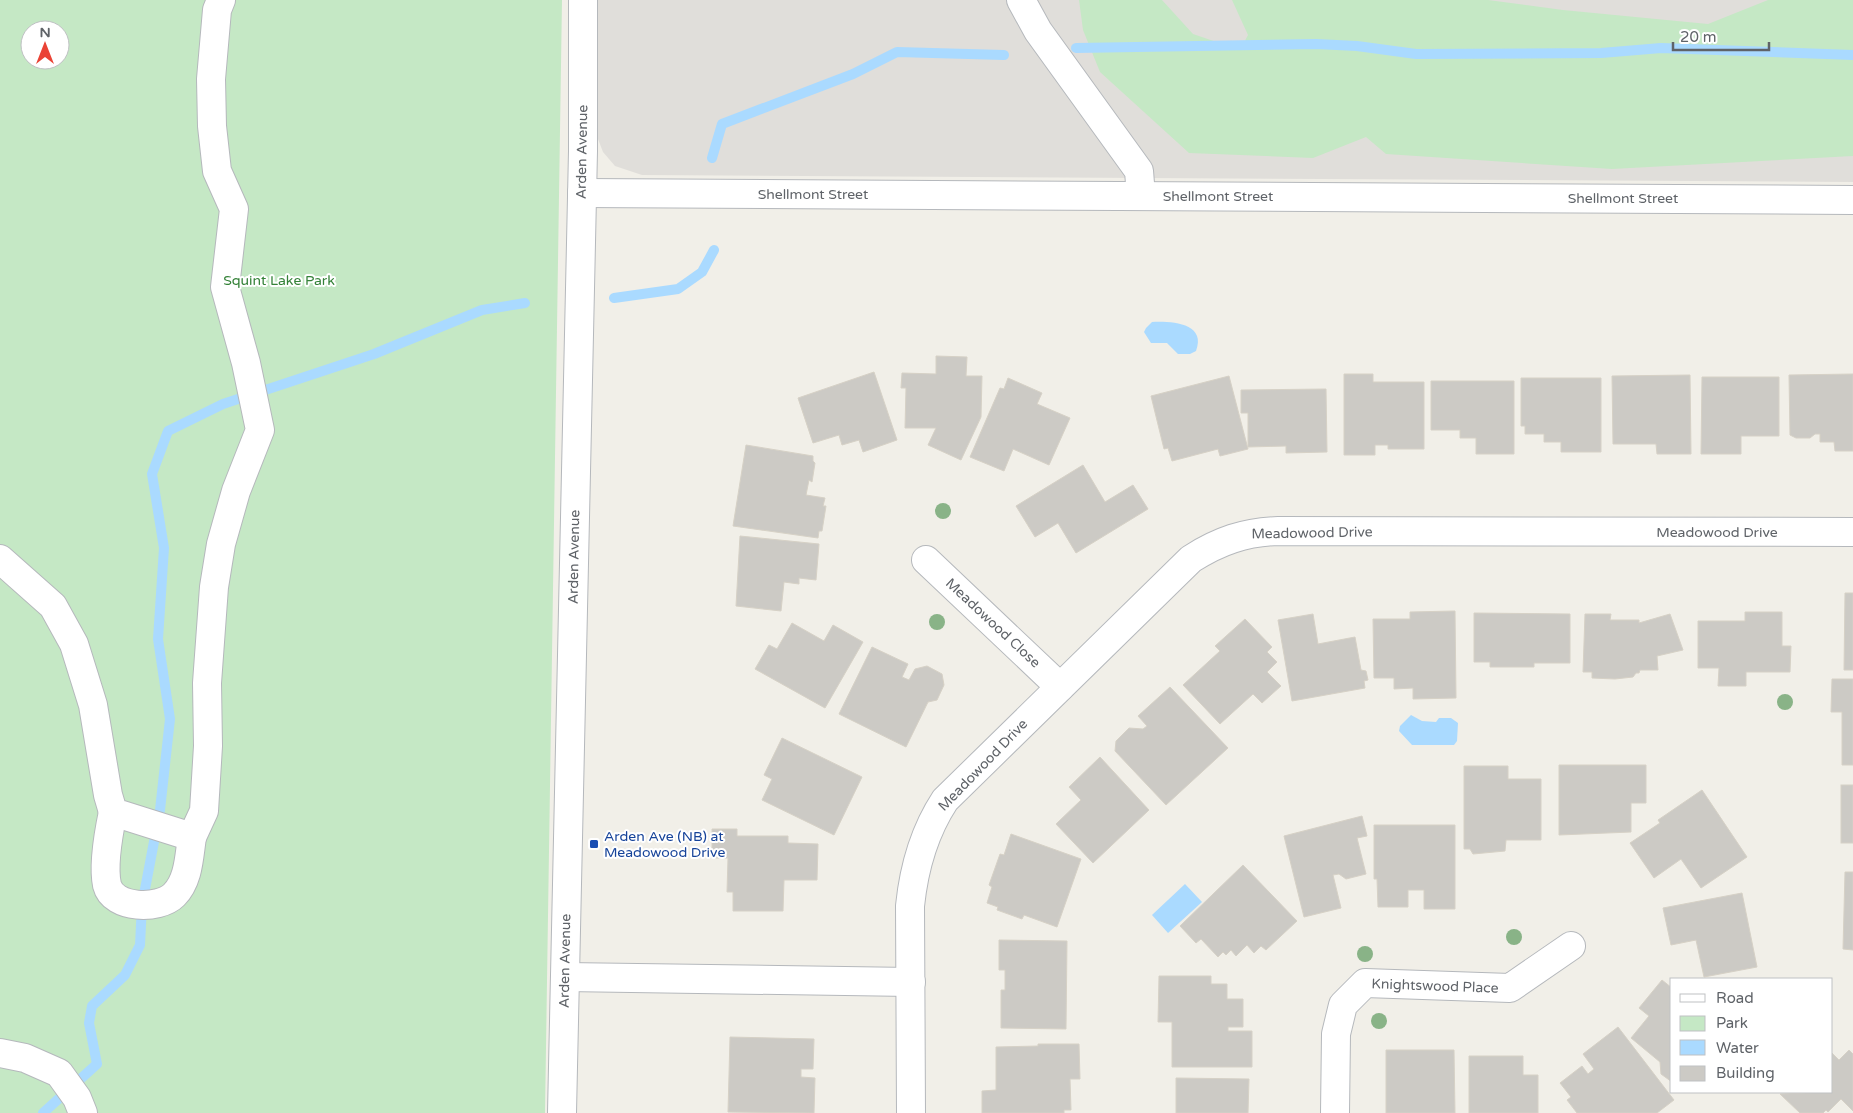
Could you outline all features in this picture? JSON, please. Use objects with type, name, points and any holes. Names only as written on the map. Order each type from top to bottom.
[{"type":"street","points":[[121,814],[108,839],[107,884],[112,895],[127,904],[158,903],[174,895],[186,876],[187,834],[204,811],[208,746],[207,684],[214,587],[222,544],[236,491],[260,430],[246,363],[225,287],[234,209],[217,171],[212,126],[211,79],[217,10],[221,0]]},
{"type":"street","name":"Arden Avenue","points":[[562,1113],[582,193],[583,0]]},
{"type":"street","points":[[1021,0],[1038,31],[1138,171],[1141,196]]},
{"type":"street","name":"Shellmont Street","points":[[582,193],[1853,200]]},
{"type":"street","name":"Meadowood Drive","points":[[912,1113],[912,886],[922,845],[931,824],[945,800],[1191,559],[1212,545],[1254,532],[1853,532]]},
{"type":"street","points":[[0,558],[53,606],[74,644],[93,705],[108,795],[121,814],[187,834]]},
{"type":"street","name":"Meadowood Close","points":[[926,560],[1060,687]]},
{"type":"street","name":"Knightswood Place","points":[[1335,1113],[1336,1034],[1343,1005],[1366,983],[1510,988],[1571,946]]},
{"type":"street","points":[[565,976],[911,982]]},
{"type":"street","points":[[0,1053],[25,1058],[59,1073],[80,1106]]},
{"type":"shaded area","points":[[597,0],[1853,0],[1853,182],[642,175],[615,166],[603,152],[598,139],[596,127]]},
{"type":"green space","name":"Squint Lake Park","points":[[0,0],[562,0],[545,1113],[0,1113]]},
{"type":"green space","points":[[1079,0],[1162,0],[1193,34],[1240,50],[1248,35],[1232,0],[1488,0],[1563,10],[1708,24],[1768,0],[1853,0],[1853,156],[1612,169],[1386,154],[1366,137],[1313,158],[1189,153],[1100,72],[1083,30]]},
{"type":"water","points":[[1152,322],[1177,323],[1192,329],[1198,342],[1196,351],[1190,354],[1178,354],[1167,343],[1151,343],[1144,332]]},
{"type":"water","points":[[1411,715],[1422,721],[1436,722],[1439,718],[1451,718],[1458,723],[1457,741],[1454,745],[1412,745],[1399,731],[1400,726]]},
{"type":"water","points":[[1185,884],[1202,902],[1168,933],[1152,915]]},
{"type":"building","points":[[936,356],[967,357],[966,376],[982,376],[981,417],[961,460],[928,445],[936,428],[905,428],[906,388],[901,388],[902,373],[936,374]]},
{"type":"building","points":[[874,372],[897,440],[863,452],[859,440],[842,445],[839,435],[813,443],[798,398]]},
{"type":"building","points":[[1344,374],[1373,374],[1373,382],[1424,382],[1424,449],[1388,449],[1388,445],[1375,445],[1375,455],[1344,455]]},
{"type":"building","points":[[1853,374],[1853,451],[1835,451],[1834,442],[1820,442],[1820,434],[1815,434],[1810,438],[1796,438],[1790,435],[1789,375]]},
{"type":"building","points":[[1690,375],[1691,454],[1657,454],[1656,444],[1613,444],[1612,376]]},
{"type":"building","points":[[1229,376],[1248,449],[1220,456],[1218,449],[1172,461],[1168,448],[1164,449],[1151,396]]},
{"type":"building","points":[[1702,377],[1779,377],[1779,436],[1741,436],[1741,454],[1701,454]]},
{"type":"building","points":[[1008,378],[1042,393],[1037,404],[1070,418],[1049,465],[1013,449],[1004,471],[970,457],[1000,388],[1004,389]]},
{"type":"building","points":[[1521,378],[1601,378],[1601,452],[1561,452],[1561,442],[1544,442],[1544,434],[1525,434],[1525,426],[1521,426]]},
{"type":"building","points":[[1431,381],[1514,381],[1514,454],[1476,454],[1476,438],[1460,438],[1460,430],[1431,430]]},
{"type":"building","points":[[1326,389],[1327,452],[1286,453],[1286,446],[1248,447],[1248,413],[1241,413],[1241,390]]},
{"type":"building","points":[[746,445],[813,456],[815,463],[812,482],[809,480],[806,495],[825,498],[823,506],[826,506],[822,531],[819,531],[818,538],[733,526]]},
{"type":"building","points":[[1083,465],[1105,502],[1133,485],[1148,509],[1076,553],[1058,523],[1035,537],[1016,506]]},
{"type":"building","points":[[740,536],[819,544],[816,580],[799,578],[799,584],[784,582],[781,611],[736,606]]},
{"type":"building","points":[[1845,593],[1853,593],[1853,670],[1844,670]]},
{"type":"building","points":[[1455,611],[1456,698],[1413,699],[1413,688],[1394,689],[1394,678],[1374,678],[1373,619],[1410,619],[1410,612]]},
{"type":"building","points":[[1745,612],[1782,612],[1782,646],[1791,646],[1790,672],[1746,672],[1746,686],[1718,686],[1719,668],[1698,668],[1698,621],[1745,621]]},
{"type":"building","points":[[1474,613],[1570,614],[1570,663],[1534,663],[1534,667],[1490,667],[1490,662],[1474,662]]},
{"type":"building","points":[[1313,614],[1318,644],[1355,637],[1361,670],[1366,671],[1368,680],[1364,681],[1365,688],[1292,701],[1278,620]]},
{"type":"building","points":[[1585,614],[1611,614],[1610,620],[1639,620],[1639,623],[1670,614],[1683,650],[1657,656],[1658,670],[1640,670],[1633,677],[1615,679],[1592,678],[1592,672],[1583,672]]},
{"type":"building","points":[[1245,619],[1272,647],[1267,652],[1277,662],[1267,672],[1281,686],[1262,703],[1253,694],[1220,724],[1183,685],[1220,651],[1215,646]]},
{"type":"building","points":[[792,623],[824,641],[833,625],[863,642],[825,708],[755,669],[769,645],[777,649]]},
{"type":"building","points":[[872,647],[908,664],[902,677],[909,680],[915,669],[927,666],[942,674],[944,685],[937,700],[928,702],[906,747],[839,714]]},
{"type":"building","points":[[1832,679],[1853,679],[1853,765],[1842,765],[1842,712],[1831,712]]},
{"type":"building","points":[[1170,687],[1228,748],[1166,805],[1115,751],[1116,741],[1129,728],[1143,729],[1147,726],[1138,716]]},
{"type":"building","points":[[782,738],[862,777],[834,835],[762,800],[772,779],[764,775]]},
{"type":"building","points":[[1100,757],[1149,810],[1093,863],[1056,824],[1081,800],[1069,787]]},
{"type":"building","points":[[1559,765],[1646,765],[1646,803],[1631,803],[1631,832],[1559,835]]},
{"type":"building","points":[[1464,766],[1508,766],[1508,779],[1541,779],[1541,840],[1506,840],[1505,851],[1473,854],[1470,849],[1464,849]]},
{"type":"building","points":[[1841,785],[1853,785],[1853,843],[1841,843]]},
{"type":"building","points":[[1702,790],[1747,857],[1701,888],[1681,859],[1654,878],[1630,843],[1660,823],[1658,820]]},
{"type":"building","points":[[1362,816],[1367,836],[1357,838],[1366,874],[1346,879],[1339,874],[1333,875],[1341,908],[1304,917],[1284,836]]},
{"type":"building","points":[[1374,825],[1455,825],[1455,909],[1424,909],[1424,890],[1408,890],[1408,907],[1378,907],[1377,879],[1374,879]]},
{"type":"building","points":[[712,829],[737,829],[737,836],[788,836],[788,843],[818,844],[817,880],[784,880],[783,911],[733,911],[733,892],[727,892],[728,858],[712,858]]},
{"type":"building","points":[[1011,834],[1081,859],[1057,927],[1024,915],[1022,919],[997,910],[998,907],[987,903],[992,887],[989,885],[1000,854],[1004,855]]},
{"type":"building","points":[[1243,865],[1297,921],[1266,950],[1261,946],[1254,953],[1247,945],[1236,956],[1231,950],[1226,955],[1223,952],[1218,957],[1201,939],[1196,943],[1180,926]]},
{"type":"building","points":[[1845,872],[1853,872],[1853,950],[1843,949]]},
{"type":"building","points":[[1742,893],[1757,967],[1704,977],[1696,940],[1671,945],[1663,908]]},
{"type":"building","points":[[999,940],[1067,941],[1066,1029],[1001,1028],[1001,990],[1005,990],[1005,970],[999,970]]},
{"type":"building","points":[[1159,976],[1211,976],[1211,984],[1227,984],[1227,999],[1243,999],[1243,1027],[1228,1027],[1228,1031],[1252,1031],[1252,1067],[1172,1067],[1172,1022],[1158,1022]]},
{"type":"building","points":[[1662,980],[1670,986],[1670,1081],[1661,1074],[1660,1062],[1631,1038],[1649,1016],[1639,1008]]},
{"type":"building","points":[[1618,1027],[1674,1100],[1657,1113],[1577,1113],[1567,1100],[1571,1097],[1560,1083],[1582,1066],[1588,1074],[1594,1069],[1583,1054]]},
{"type":"building","points":[[730,1037],[814,1039],[813,1069],[801,1069],[801,1077],[815,1078],[814,1113],[728,1112]]},
{"type":"building","points":[[1038,1044],[1079,1044],[1080,1079],[1070,1079],[1071,1110],[1064,1110],[1064,1113],[982,1113],[982,1091],[996,1090],[996,1047],[1038,1046]]},
{"type":"building","points":[[1386,1050],[1454,1050],[1455,1113],[1386,1113]]},
{"type":"building","points":[[1849,1050],[1853,1054],[1853,1111],[1841,1099],[1828,1112],[1826,1110],[1823,1113],[1800,1113],[1780,1094],[1833,1093],[1833,1054],[1839,1060]]},
{"type":"building","points":[[1469,1056],[1523,1056],[1523,1075],[1538,1075],[1538,1113],[1469,1113]]},
{"type":"building","points":[[1176,1078],[1249,1079],[1248,1113],[1176,1113]]},
{"type":"waterway","points":[[1076,48],[1316,44],[1357,46],[1416,54],[1601,53],[1661,48],[1853,55]]},
{"type":"waterway","points":[[712,158],[722,124],[853,74],[897,52],[1004,55]]},
{"type":"waterway","points":[[614,298],[678,289],[702,272],[714,250]]},
{"type":"waterway","points":[[43,1113],[97,1064],[89,1023],[92,1006],[125,975],[140,945],[142,905],[160,810],[170,719],[158,639],[164,548],[152,474],[168,431],[223,404],[374,354],[482,310],[525,303]]},
{"type":"place","name":"Arden Ave (NB) at Meadowood Drive","points":[[594,844]]}]
